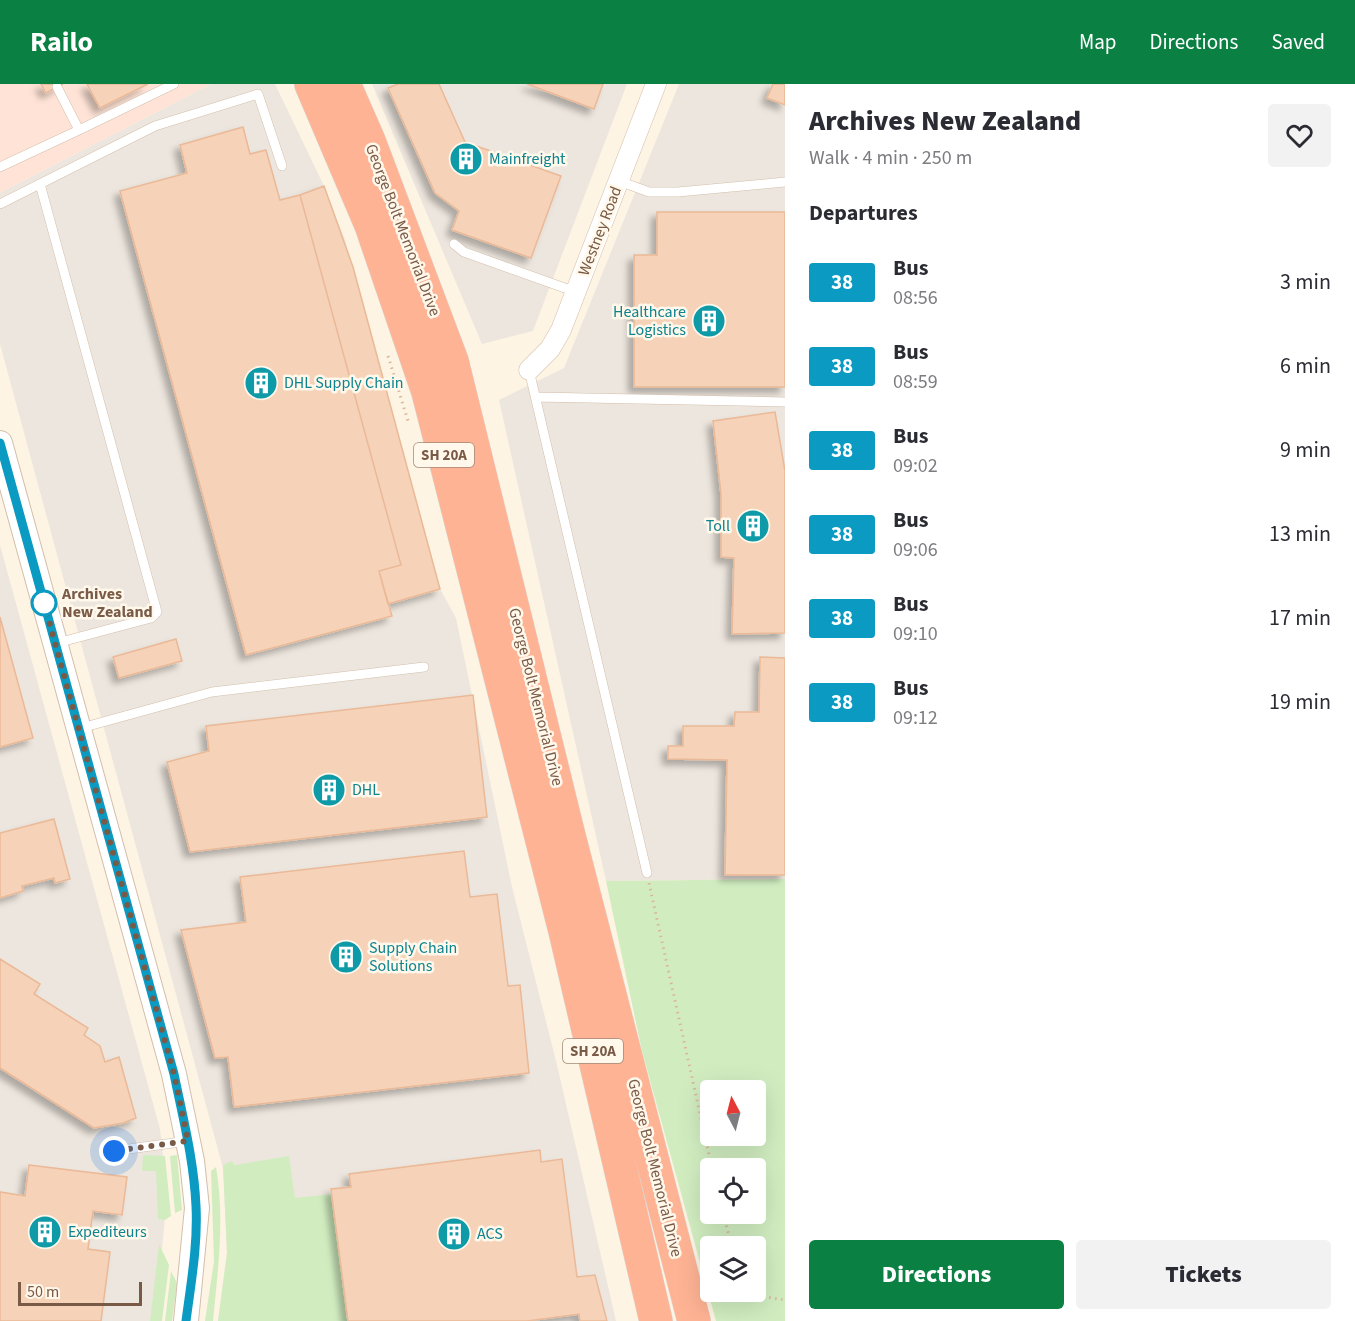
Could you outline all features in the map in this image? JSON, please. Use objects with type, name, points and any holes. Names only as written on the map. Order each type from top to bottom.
[{"type":"highway","name":"George Bolt Memorial Drive","points":[[310,84],[371,225],[428,392],[565,932],[657,1321]]},
{"type":"highway","name":"George Bolt Memorial Drive","points":[[344,84],[369,141],[452,361],[568,832],[694,1321]]},
{"type":"street","name":"Westney Road","points":[[529,370],[550,349],[561,330],[656,84]]},
{"type":"street","points":[[0,443],[7,498],[55,644],[174,1074],[188,1141],[196,1208],[195,1248],[186,1321]]},
{"type":"lane","points":[[0,167],[174,84]]},
{"type":"lane","points":[[57,87],[79,129]]},
{"type":"lane","points":[[0,204],[155,126],[258,94],[282,166]]},
{"type":"lane","points":[[619,181],[649,192],[678,192],[785,182]]},
{"type":"lane","points":[[39,184],[157,612],[151,618],[55,644]]},
{"type":"lane","points":[[454,244],[464,252],[576,292]]},
{"type":"lane","points":[[529,370],[646,873]]},
{"type":"lane","points":[[536,397],[785,402]]},
{"type":"lane","points":[[78,728],[212,692],[424,667]]},
{"type":"lane","points":[[114,1151],[188,1141]]},
{"type":"path","points":[[386,350],[410,427]]},
{"type":"path","points":[[646,873],[710,1158]]},
{"type":"path","points":[[766,1297],[785,1300]]},
{"type":"shaded area","points":[[0,84],[211,84],[0,193]]},
{"type":"shaded area","points":[[211,84],[275,84],[324,186],[345,240],[440,589],[456,618],[512,887],[557,1065],[616,1321],[218,1321],[227,1253],[223,1168],[0,344],[0,193]]},
{"type":"shaded area","points":[[372,84],[627,84],[533,331],[482,344]]},
{"type":"shaded area","points":[[679,84],[785,84],[785,879],[606,881],[499,400],[564,368]]},
{"type":"shaded area","points":[[0,545],[160,1129],[167,1192],[156,1321],[0,1321]]},
{"type":"green space","points":[[785,879],[785,1321],[716,1321],[711,1302],[766,1302],[766,1236],[700,1236],[700,1263],[642,1051],[606,881]]},
{"type":"green space","points":[[143,1155],[165,1156],[171,1216],[165,1220],[158,1219],[156,1171],[142,1171]]},
{"type":"green space","points":[[177,1155],[182,1210],[175,1213],[170,1156]]},
{"type":"green space","points":[[289,1156],[295,1198],[332,1194],[348,1321],[218,1321],[227,1253],[223,1165],[232,1161],[234,1165]]},
{"type":"green space","points":[[216,1167],[220,1206],[219,1263],[213,1321],[205,1321],[214,1261],[211,1171]]},
{"type":"green space","points":[[159,1244],[169,1265],[162,1321],[150,1321]]},
{"type":"green space","points":[[171,1271],[177,1283],[172,1321],[165,1321]]},
{"type":"building","points":[[41,84],[63,84],[46,93]]},
{"type":"building","points":[[87,84],[148,84],[100,108]]},
{"type":"building","name":"Mainfreight","points":[[398,84],[439,84],[465,142],[561,176],[531,258],[452,230],[459,211],[435,193],[388,88]]},
{"type":"building","name":"Mainfreight","points":[[527,84],[603,84],[594,109]]},
{"type":"building","points":[[773,84],[785,84],[785,105],[767,98]]},
{"type":"building","name":"DHL Supply Chain","points":[[243,127],[250,154],[266,150],[280,200],[300,195],[401,565],[379,571],[392,616],[246,655],[120,191],[187,173],[180,145]]},
{"type":"building","points":[[324,186],[353,267],[440,589],[388,604],[379,571],[401,565],[300,195]]},
{"type":"building","name":"Healthcare Logistics","points":[[657,212],[785,212],[785,387],[634,387],[634,255],[657,255]]},
{"type":"building","name":"Toll","points":[[775,412],[785,471],[785,633],[732,634],[734,558],[721,557],[721,494],[713,421]]},
{"type":"building","points":[[0,617],[33,738],[0,747]]},
{"type":"building","points":[[176,639],[182,661],[119,678],[113,657]]},
{"type":"building","points":[[760,657],[785,658],[785,875],[725,875],[727,760],[668,759],[668,746],[683,746],[683,726],[734,726],[735,712],[759,712]]},
{"type":"building","name":"DHL","points":[[473,695],[487,817],[190,852],[167,762],[209,751],[206,726]]},
{"type":"building","points":[[54,819],[70,879],[55,883],[54,878],[22,886],[23,891],[0,898],[0,833]]},
{"type":"building","name":"Supply Chain Solutions","points":[[464,851],[470,897],[497,894],[508,986],[520,985],[529,1073],[234,1107],[228,1057],[215,1058],[181,930],[246,922],[240,877]]},
{"type":"building","points":[[0,959],[40,984],[34,994],[88,1028],[84,1035],[100,1046],[105,1062],[119,1057],[136,1118],[123,1123],[94,1128],[0,1068]]},
{"type":"building","name":"ACS","points":[[540,1150],[541,1162],[562,1159],[577,1277],[595,1275],[607,1321],[580,1321],[579,1314],[527,1321],[348,1321],[331,1189],[351,1187],[349,1174]]},
{"type":"building","name":"Expediteurs","points":[[29,1165],[127,1177],[122,1215],[93,1211],[88,1249],[110,1252],[101,1321],[0,1321],[0,1192],[25,1196]]},
{"type":"bus line","name":"38","points":[[0,443],[174,1074],[192,1161],[196,1208],[195,1248],[186,1321]]},
{"type":"place","name":"Mainfreight","points":[[466,159]]},
{"type":"place","name":"Healthcare Logistics","points":[[709,321]]},
{"type":"place","name":"DHL Supply Chain","points":[[261,383]]},
{"type":"place","name":"Toll","points":[[753,526]]},
{"type":"place","name":"Archives New Zealand","points":[[44,603]]},
{"type":"place","name":"DHL","points":[[329,790]]},
{"type":"place","name":"Supply Chain Solutions","points":[[346,957]]},
{"type":"place","name":"Expediteurs","points":[[45,1232]]},
{"type":"place","name":"ACS","points":[[454,1234]]},
{"type":"route","points":[[44,603],[174,1074],[188,1141],[114,1151]]}]
